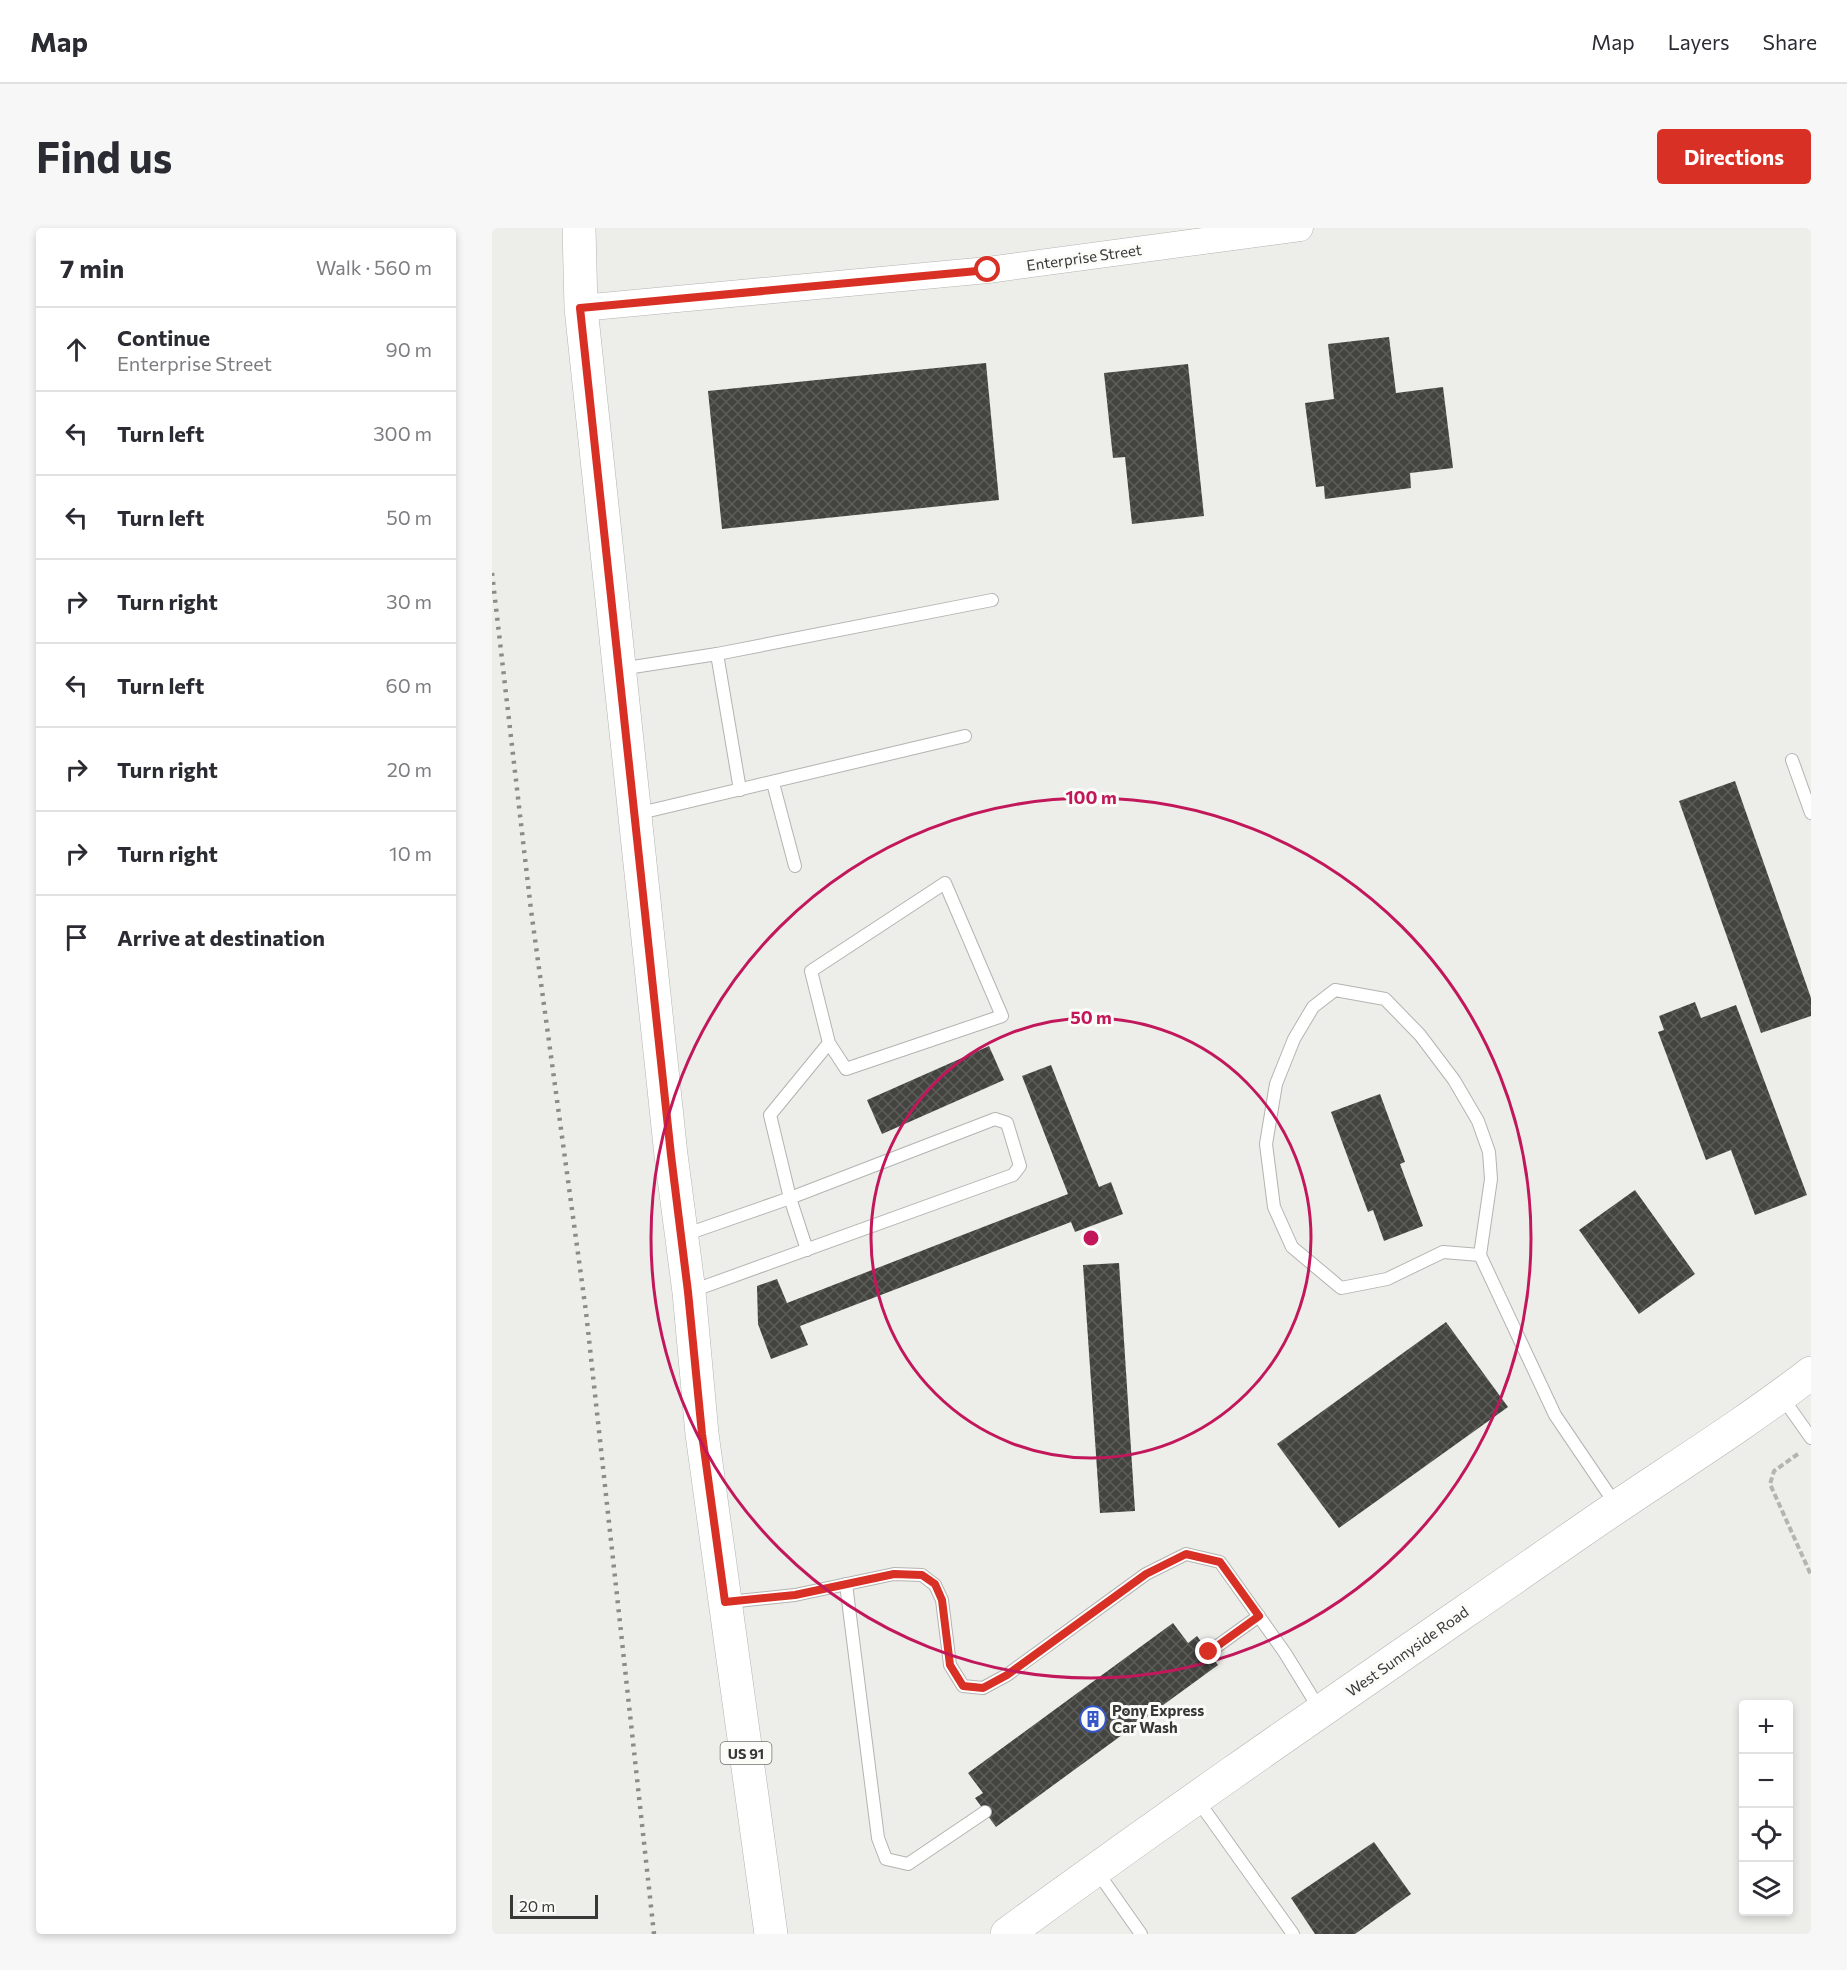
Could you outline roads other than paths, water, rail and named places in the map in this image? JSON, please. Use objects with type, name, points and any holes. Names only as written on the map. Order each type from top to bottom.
[{"type":"main road","name":"US 91","points":[[579,228],[580,308],[702,1434],[771,1934]]},
{"type":"main road","name":"West Sunnyside Road","points":[[1007,1934],[1320,1711],[1781,1396],[1811,1373]]},
{"type":"street","name":"Enterprise Street","points":[[580,308],[988,270],[1300,228]]},
{"type":"lane","points":[[619,669],[717,654],[992,600]]},
{"type":"lane","points":[[717,654],[740,790]]},
{"type":"lane","points":[[635,815],[965,736]]},
{"type":"lane","points":[[1792,760],[1811,813]]},
{"type":"lane","points":[[773,783],[795,866]]},
{"type":"lane","points":[[945,883],[1002,1016],[846,1069],[829,1042],[811,971],[945,883]]},
{"type":"lane","points":[[1480,1255],[1443,1252],[1387,1279],[1341,1288],[1292,1247],[1274,1208],[1266,1144],[1276,1084],[1294,1039],[1313,1007],[1335,990],[1385,999],[1420,1035],[1454,1080],[1478,1121],[1489,1152],[1491,1179],[1480,1255],[1555,1414],[1617,1506]]},
{"type":"lane","points":[[807,1250],[790,1198],[770,1115],[829,1042]]},
{"type":"lane","points":[[680,1236],[790,1198],[995,1119],[1007,1123],[1020,1166],[1013,1175],[688,1292]]},
{"type":"lane","points":[[1781,1396],[1811,1438]]},
{"type":"lane","points":[[725,1602],[795,1595],[894,1574],[922,1575],[935,1584],[942,1600],[950,1665],[963,1686],[983,1688],[1007,1675],[1146,1574],[1186,1554],[1220,1562],[1285,1653],[1320,1711]]},
{"type":"lane","points":[[846,1584],[878,1839],[886,1859],[908,1864],[985,1812]]},
{"type":"lane","points":[[1209,1652],[1259,1616]]},
{"type":"lane","points":[[1196,1798],[1293,1934]]},
{"type":"lane","points":[[1096,1869],[1141,1934]]},
{"type":"railway","points":[[492,573],[531,910],[586,1312],[654,1934]]},
{"type":"place","name":"Pony Express Car Wash","points":[[1093,1719]]}]
